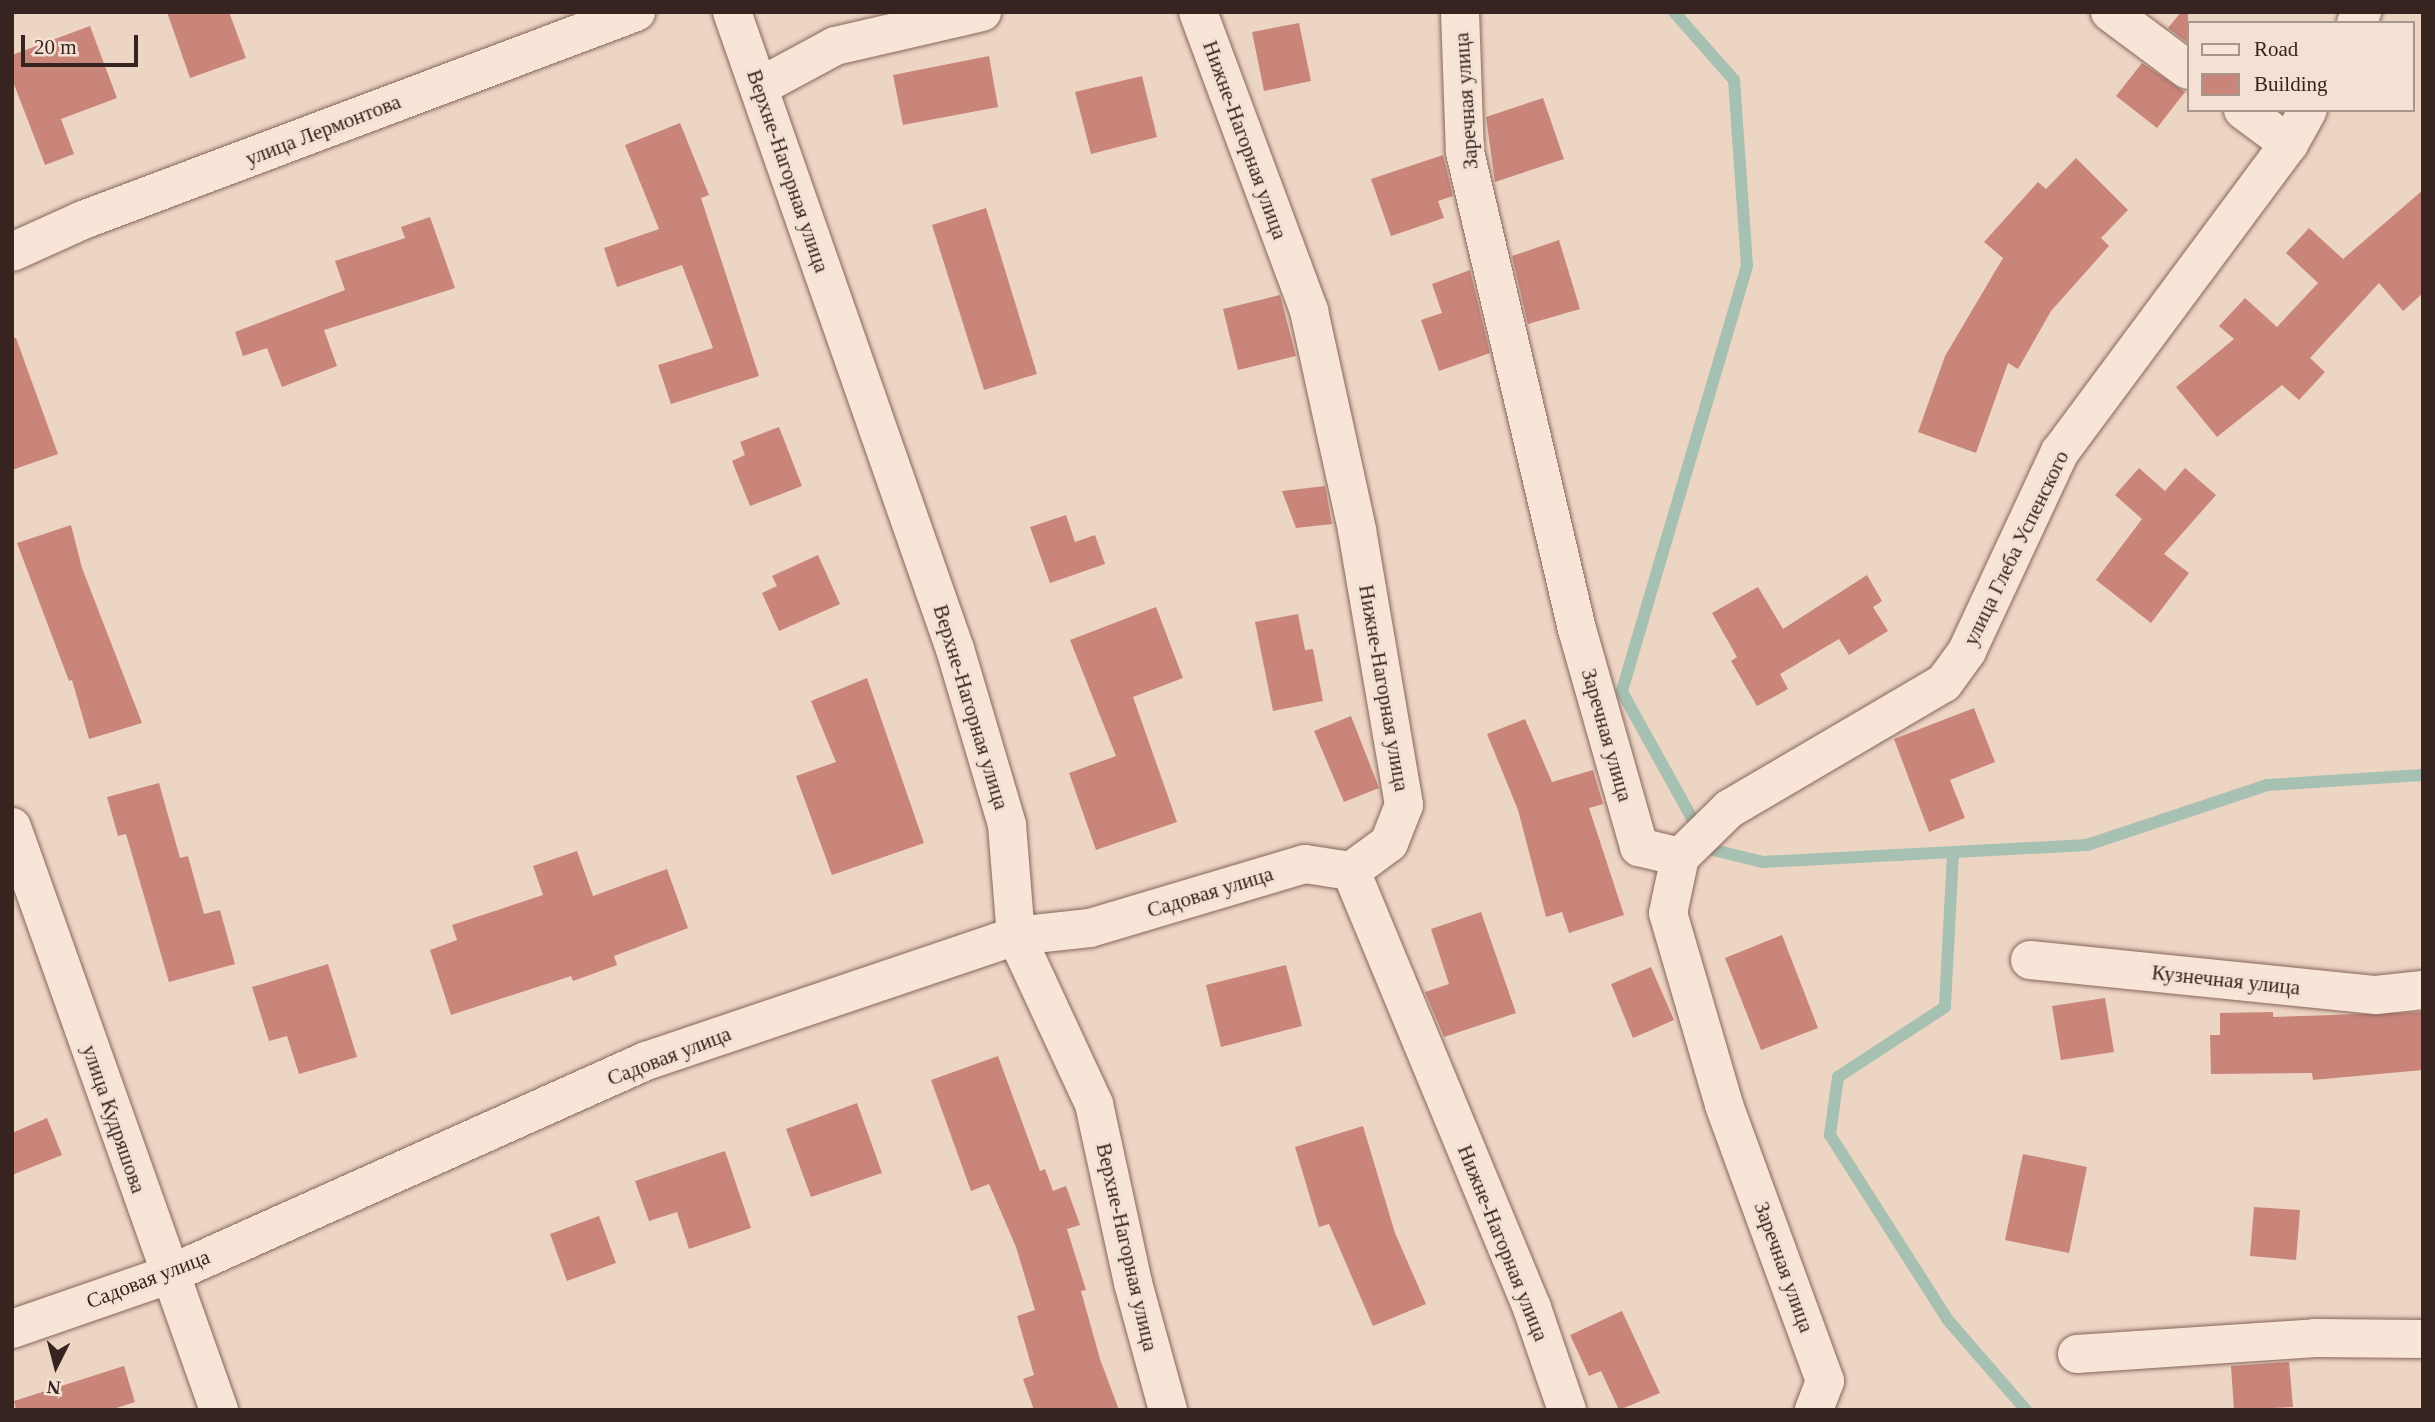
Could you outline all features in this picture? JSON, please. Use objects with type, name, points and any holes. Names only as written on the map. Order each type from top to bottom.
[{"type":"street","name":"улица Лермонтова","points":[[12,252],[83,220],[636,12]]},
{"type":"street","name":"Верхне-Нагорная улица","points":[[732,12],[955,649],[1007,825],[1016,936],[1094,1104],[1133,1283],[1168,1410]]},
{"type":"street","points":[[759,87],[835,46],[982,12]]},
{"type":"street","name":"Нижне-Нагорная улица","points":[[1198,12],[1309,311],[1357,530],[1404,805],[1388,843],[1351,871],[1532,1308],[1567,1410]]},
{"type":"street","name":"Заречная улица","points":[[1460,12],[1465,152],[1577,629],[1639,847],[1679,857],[1668,913],[1724,1105],[1825,1381],[1814,1410]]},
{"type":"street","points":[[2110,12],[2186,69]]},
{"type":"street","points":[[2246,112],[2289,144]]},
{"type":"street","name":"улица Глеба Успенского","points":[[1679,857],[1729,809],[1944,683],[1967,651],[2060,452],[2289,144],[2307,112]]},
{"type":"street","name":"улица Кудряшова","points":[[12,827],[168,1275],[219,1410]]},
{"type":"street","name":"Садовая улица","points":[[12,1329],[168,1275],[646,1062],[1016,936],[1090,928],[1305,864],[1351,871]]},
{"type":"street","name":"Кузнечная улица","points":[[2030,960],[2376,995],[2423,990]]},
{"type":"street","points":[[2077,1354],[2315,1338],[2423,1339]]},
{"type":"building","points":[[167,12],[229,12],[246,58],[190,78]]},
{"type":"building","points":[[2181,12],[2188,12],[2186,42],[2168,28]]},
{"type":"building","points":[[1299,23],[1311,81],[1264,91],[1252,32]]},
{"type":"building","points":[[90,26],[117,98],[61,119],[74,154],[45,165],[12,79],[12,55]]},
{"type":"building","points":[[989,56],[998,107],[903,125],[893,75]]},
{"type":"building","points":[[2142,63],[2185,92],[2157,128],[2116,96]]},
{"type":"building","points":[[1142,76],[1157,137],[1091,154],[1075,92]]},
{"type":"building","points":[[1543,98],[1564,159],[1495,182],[1486,117]]},
{"type":"building","points":[[680,123],[709,195],[701,198],[759,376],[671,404],[658,365],[713,348],[682,265],[617,287],[604,248],[659,229],[625,145]]},
{"type":"building","points":[[1443,155],[1453,196],[1438,201],[1444,218],[1391,236],[1371,179]]},
{"type":"building","points":[[2076,158],[2128,210],[2101,238],[2109,246],[2051,311],[2018,369],[2008,363],[1976,453],[1918,432],[1945,356],[2003,258],[1984,242],[2038,182],[2046,189]]},
{"type":"building","points":[[2423,190],[2423,293],[2403,311],[2379,283],[2310,358],[2325,372],[2299,400],[2282,385],[2217,437],[2176,387],[2234,339],[2219,326],[2245,298],[2277,327],[2318,283],[2286,253],[2309,228],[2343,259]]},
{"type":"building","points":[[986,208],[1037,374],[984,390],[932,225]]},
{"type":"building","points":[[430,217],[455,288],[324,330],[337,366],[282,387],[267,348],[243,356],[235,332],[345,290],[335,261],[405,238],[401,227]]},
{"type":"building","points":[[1559,240],[1580,309],[1528,324],[1512,256]]},
{"type":"building","points":[[1470,270],[1490,353],[1439,371],[1421,320],[1442,313],[1432,284]]},
{"type":"building","points":[[1280,295],[1296,356],[1238,370],[1223,309]]},
{"type":"building","points":[[12,338],[16,338],[58,454],[12,470]]},
{"type":"building","points":[[779,427],[802,486],[750,506],[732,461],[745,455],[740,442]]},
{"type":"building","points":[[2139,468],[2165,491],[2185,468],[2216,495],[2164,554],[2189,573],[2151,623],[2096,580],[2142,519],[2115,495]]},
{"type":"building","points":[[1325,486],[1332,524],[1296,528],[1282,491]]},
{"type":"building","points":[[1066,515],[1075,542],[1095,535],[1105,564],[1050,583],[1030,527]]},
{"type":"building","points":[[71,525],[82,568],[142,723],[89,739],[72,680],[69,681],[17,543]]},
{"type":"building","points":[[818,555],[840,604],[779,631],[762,593],[777,586],[772,576]]},
{"type":"building","points":[[1867,575],[1882,601],[1873,607],[1888,631],[1849,655],[1839,639],[1780,674],[1788,689],[1757,706],[1731,661],[1737,657],[1712,613],[1758,587],[1783,629]]},
{"type":"building","points":[[1156,607],[1183,678],[1133,697],[1177,822],[1096,850],[1069,773],[1116,756],[1070,640]]},
{"type":"building","points":[[1298,614],[1305,650],[1313,649],[1323,701],[1273,711],[1255,622]]},
{"type":"building","points":[[867,678],[924,843],[832,875],[796,776],[836,762],[811,701]]},
{"type":"building","points":[[1974,708],[1995,762],[1950,780],[1965,818],[1929,832],[1894,739]]},
{"type":"building","points":[[1351,716],[1379,788],[1344,802],[1314,731]]},
{"type":"building","points":[[1525,719],[1552,782],[1593,770],[1603,804],[1589,808],[1624,915],[1569,933],[1562,912],[1546,917],[1518,810],[1487,734]]},
{"type":"building","points":[[159,783],[180,858],[188,856],[204,914],[220,910],[235,964],[169,982],[126,834],[118,836],[107,797]]},
{"type":"building","points":[[577,851],[593,896],[667,869],[688,928],[614,956],[617,965],[573,981],[571,976],[451,1015],[430,950],[457,940],[452,925],[543,895],[533,866]]},
{"type":"building","points":[[1481,912],[1516,1013],[1444,1037],[1425,992],[1449,984],[1431,929]]},
{"type":"building","points":[[1782,935],[1818,1028],[1761,1050],[1725,958]]},
{"type":"building","points":[[328,964],[357,1057],[299,1074],[287,1036],[269,1041],[252,987]]},
{"type":"building","points":[[1286,965],[1302,1026],[1221,1047],[1206,985]]},
{"type":"building","points":[[1651,967],[1674,1020],[1633,1038],[1611,984]]},
{"type":"building","points":[[2105,998],[2114,1052],[2061,1060],[2052,1006]]},
{"type":"building","points":[[2273,1012],[2273,1017],[2423,1012],[2423,1070],[2313,1080],[2312,1073],[2211,1074],[2210,1035],[2220,1035],[2220,1013]]},
{"type":"building","points":[[998,1056],[1040,1171],[1045,1169],[1053,1191],[1066,1186],[1080,1225],[1067,1229],[1086,1290],[1081,1291],[1100,1359],[1119,1410],[1034,1410],[1023,1379],[1034,1375],[1017,1316],[1035,1310],[1016,1247],[989,1184],[971,1191],[931,1080]]},
{"type":"building","points":[[857,1103],[882,1173],[811,1197],[786,1129]]},
{"type":"building","points":[[47,1118],[62,1155],[12,1175],[12,1133]]},
{"type":"building","points":[[1363,1126],[1395,1233],[1426,1304],[1373,1326],[1329,1224],[1319,1227],[1295,1147]]},
{"type":"building","points":[[725,1151],[751,1228],[689,1249],[677,1212],[649,1221],[635,1181]]},
{"type":"building","points":[[2023,1154],[2087,1167],[2069,1253],[2005,1240]]},
{"type":"building","points":[[2254,1207],[2300,1210],[2296,1260],[2250,1256]]},
{"type":"building","points":[[599,1216],[616,1263],[567,1281],[550,1234]]},
{"type":"building","points":[[1622,1311],[1660,1393],[1619,1410],[1601,1371],[1589,1376],[1570,1335]]},
{"type":"building","points":[[2289,1362],[2293,1407],[2234,1410],[2231,1366]]},
{"type":"building","points":[[124,1366],[135,1402],[110,1410],[16,1410],[14,1401]]},
{"type":"waterway","points":[[1674,12],[1734,80],[1747,266],[1622,692],[1709,849],[1763,862],[2087,845],[2267,785],[2423,775]]},
{"type":"waterway","points":[[1953,853],[1945,1007],[1838,1077],[1830,1135],[1947,1319],[2026,1410]]}]
